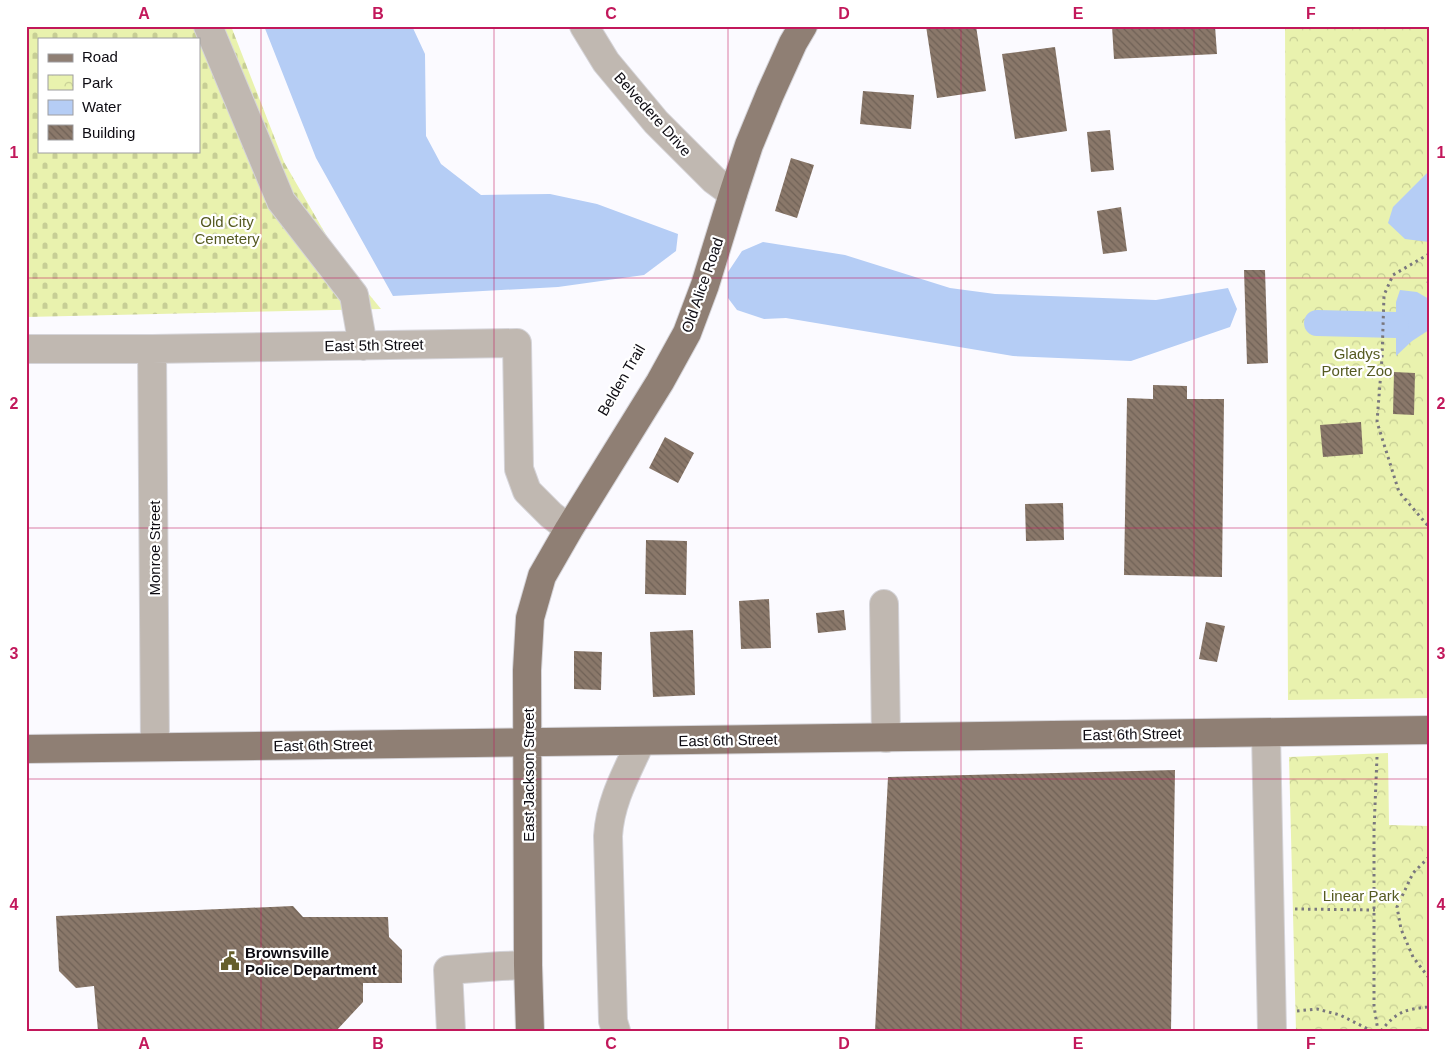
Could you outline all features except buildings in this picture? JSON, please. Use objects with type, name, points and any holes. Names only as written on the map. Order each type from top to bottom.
[{"type":"main road","name":"Old Alice Road","points":[[569,529],[660,382],[687,333],[705,285],[732,194],[749,145],[770,94],[803,26]]},
{"type":"main road","name":"East Jackson Street","points":[[530,1031],[527,670],[530,618],[542,576],[569,529]]},
{"type":"main road","name":"East 6th Street","points":[[26,749],[1429,730]]},
{"type":"street","points":[[208,26],[281,201],[354,295],[363,346]]},
{"type":"street","name":"Belvedere Drive","points":[[584,26],[606,62],[656,122],[714,180],[732,194]]},
{"type":"street","name":"East 5th Street","points":[[26,349],[152,349],[517,343],[519,469],[526,491],[569,529]]},
{"type":"street","name":"Monroe Street","points":[[152,349],[155,747]]},
{"type":"street","points":[[884,604],[886,738]]},
{"type":"street","points":[[1266,733],[1272,1031]]},
{"type":"street","points":[[616,1031],[613,1021],[609,820],[615,798],[641,741]]},
{"type":"street","points":[[451,1031],[448,970],[528,965]]},
{"type":"path","points":[[1429,254],[1394,275],[1384,295],[1378,422],[1399,492],[1429,527]]},
{"type":"path","points":[[1429,281],[1429,285]]},
{"type":"path","points":[[1378,748],[1374,830],[1374,1006],[1379,1031]]},
{"type":"path","points":[[1429,857],[1413,872],[1397,907],[1401,929],[1413,957],[1429,978]]},
{"type":"path","points":[[1293,909],[1374,910]]},
{"type":"path","points":[[1379,1031],[1397,1014],[1406,1010],[1429,1007]]},
{"type":"path","points":[[1296,1011],[1317,1009],[1340,1015],[1372,1031]]},
{"type":"green space","name":"Old City Cemetery","points":[[26,26],[231,26],[284,162],[340,259],[381,309],[26,317]]},
{"type":"green space","name":"Gladys Porter Zoo","points":[[1285,26],[1429,26],[1429,698],[1288,700]]},
{"type":"green space","name":"Linear Park","points":[[1388,753],[1389,825],[1429,826],[1429,1031],[1296,1031],[1289,757]]},
{"type":"water","points":[[264,26],[412,26],[425,54],[426,136],[441,164],[481,195],[550,194],[597,204],[678,234],[676,251],[644,275],[558,287],[393,296],[316,158]]},
{"type":"water","points":[[1429,171],[1429,242],[1405,239],[1388,223],[1393,207]]},
{"type":"water","points":[[763,242],[845,255],[950,288],[995,294],[1156,300],[1228,288],[1237,309],[1230,327],[1131,361],[1013,356],[786,318],[764,319],[737,310],[728,298],[728,272],[742,251]]},
{"type":"water","points":[[1400,290],[1417,292],[1429,299],[1429,330],[1412,341],[1396,356],[1396,302]]},
{"type":"waterway","points":[[1317,323],[1396,325]]},
{"type":"place","name":"Brownsville Police Department","points":[[230,961]]}]
